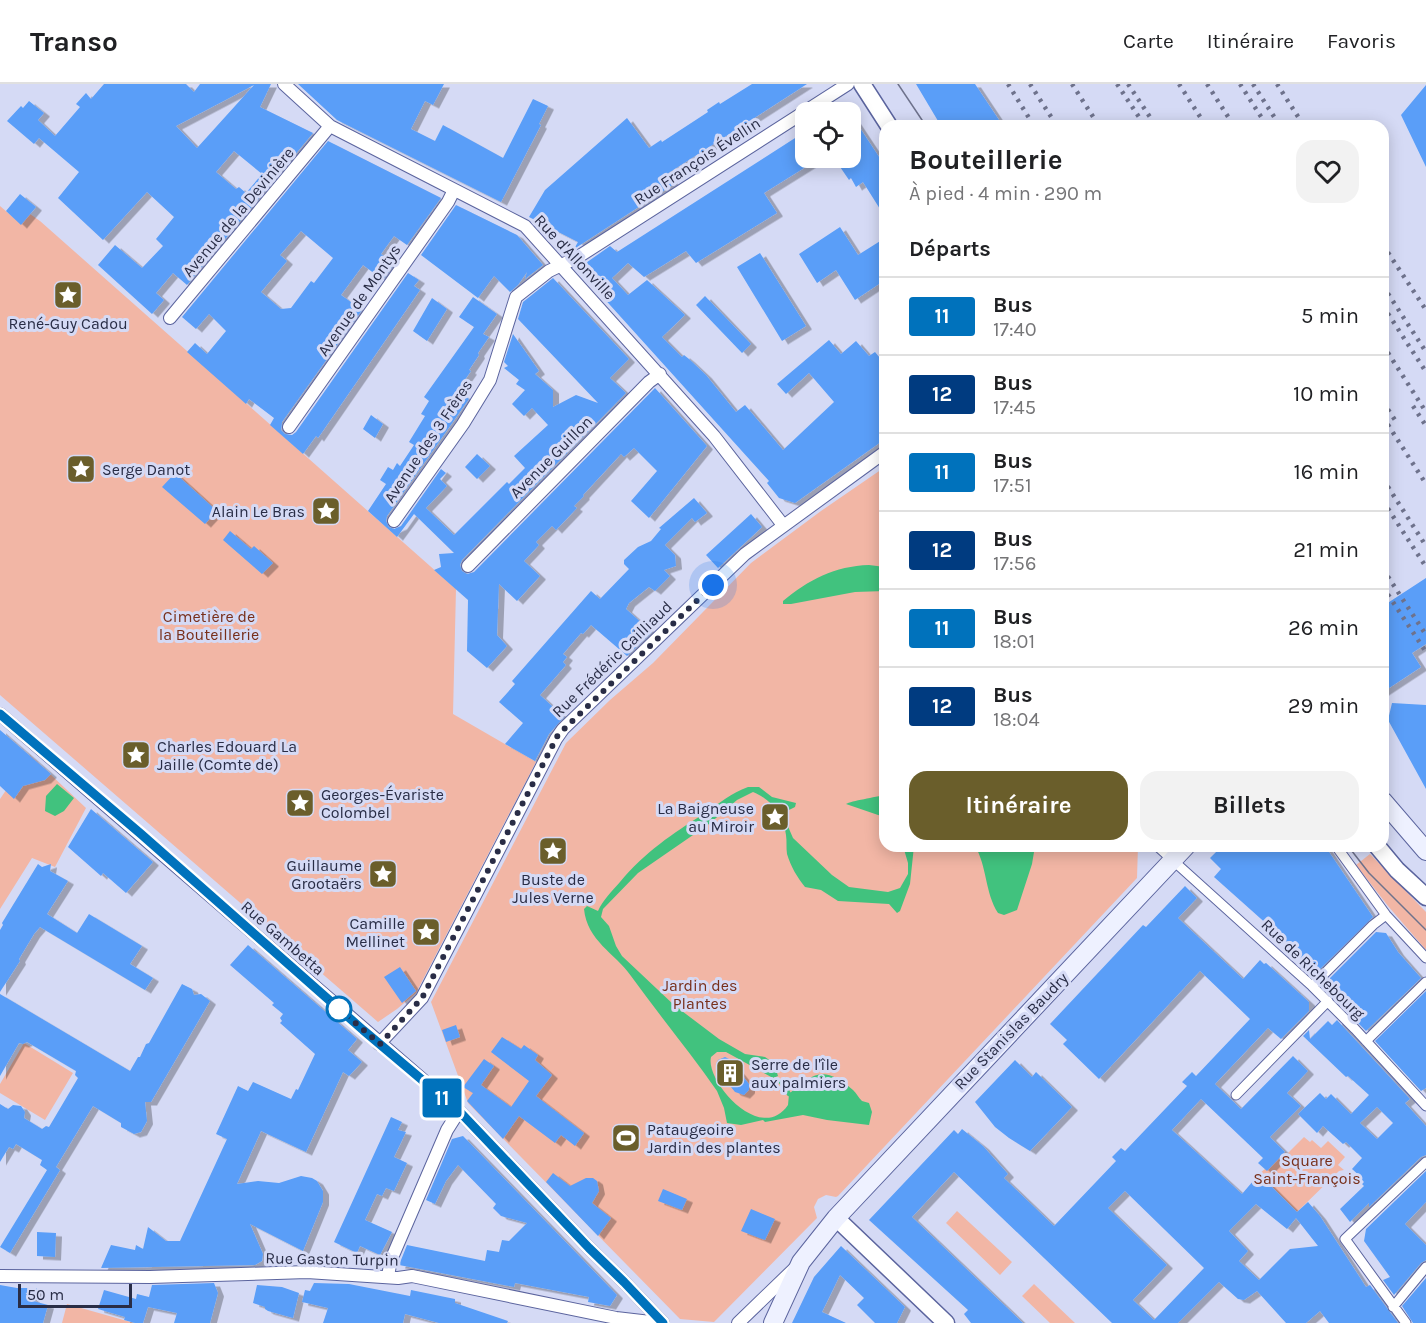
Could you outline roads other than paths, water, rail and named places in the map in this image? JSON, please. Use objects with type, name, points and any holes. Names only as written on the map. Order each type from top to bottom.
[{"type":"main road","points":[[1389,808],[1426,851]]},
{"type":"main road","name":"Rue Stanislas Baudry","points":[[773,1323],[801,1262],[836,1218],[1180,852]]},
{"type":"street","name":"Rue d'Allonville","points":[[284,84],[330,126],[525,226],[660,374],[736,462],[783,525]]},
{"type":"street","name":"Rue François Évellin","points":[[562,265],[848,84]]},
{"type":"street","points":[[862,84],[885,120]]},
{"type":"street","name":"Avenue de la Devinière","points":[[170,318],[330,126]]},
{"type":"street","name":"Avenue de Montys","points":[[289,427],[448,202],[454,190]]},
{"type":"street","name":"Avenue des 3 Frères","points":[[394,521],[463,424],[490,381],[516,297],[562,265]]},
{"type":"street","name":"Avenue Guillon","points":[[468,566],[649,382],[660,374]]},
{"type":"street","name":"Rue Frédéric Cailliaud","points":[[380,1044],[422,998],[558,735],[745,554],[879,456]]},
{"type":"street","name":"Rue Gambetta","points":[[0,714],[459,1111],[661,1323]]},
{"type":"street","name":"Rue de Richebourg","points":[[1164,852],[1328,1001],[1422,1094],[1426,1106]]},
{"type":"street","points":[[1340,852],[1386,915],[1426,958]]},
{"type":"street","points":[[1382,852],[1426,897]]},
{"type":"street","points":[[1312,986],[1386,915]]},
{"type":"street","points":[[1366,1041],[1426,982]]},
{"type":"street","points":[[1236,1095],[1328,1001]]},
{"type":"street","points":[[388,1276],[392,1260],[442,1141],[459,1111]]},
{"type":"street","points":[[1406,1323],[1345,1239],[1426,1162]]},
{"type":"street","points":[[836,1218],[946,1323]]},
{"type":"street","points":[[738,1323],[801,1262]]},
{"type":"street","points":[[1393,1307],[1426,1267]]},
{"type":"street","name":"Rue Gaston Turpin","points":[[0,1276],[150,1277],[307,1272],[398,1278],[412,1276],[616,1318],[661,1323]]},
{"type":"waterway","points":[[781,1082],[789,1094]]},
{"type":"tram line","points":[[898,84],[922,120]]},
{"type":"tram line","points":[[1353,852],[1369,873],[1426,930]]},
{"type":"railway","points":[[1008,84],[1030,120]]},
{"type":"railway","points":[[1030,84],[1053,120]]},
{"type":"railway","points":[[1072,84],[1095,120]]},
{"type":"railway","points":[[1117,84],[1141,120]]},
{"type":"railway","points":[[1128,84],[1152,120]]},
{"type":"railway","points":[[1179,84],[1202,120]]},
{"type":"railway","points":[[1207,84],[1230,120]]},
{"type":"railway","points":[[1240,84],[1263,120]]},
{"type":"railway","points":[[1253,84],[1276,120]]},
{"type":"railway","points":[[1277,84],[1300,120]]},
{"type":"railway","points":[[1389,254],[1426,310]]},
{"type":"railway","points":[[1389,295],[1426,352]]},
{"type":"railway","points":[[1389,315],[1426,372]]},
{"type":"railway","points":[[1389,354],[1426,412]]},
{"type":"railway","points":[[1413,406],[1426,426]]},
{"type":"railway","points":[[1389,411],[1397,423]]},
{"type":"railway","points":[[1389,426],[1426,484]]},
{"type":"railway","points":[[1389,488],[1426,546]]},
{"type":"railway","points":[[1389,510],[1426,567]]},
{"type":"railway","points":[[1389,578],[1426,635]]},
{"type":"railway","points":[[1389,596],[1426,652]]},
{"type":"place","name":"René-Guy Cadou","points":[[68,295]]},
{"type":"place","name":"Serge Danot","points":[[81,469]]},
{"type":"place","name":"Alain Le Bras","points":[[326,511]]},
{"type":"place","name":"Charles Edouard La Jaille (Comte de)","points":[[136,755]]},
{"type":"place","name":"Georges-Évariste Colombel","points":[[300,803]]},
{"type":"place","name":"La Baigneuse au Miroir","points":[[775,817]]},
{"type":"place","name":"Buste de Jules Verne","points":[[553,851]]},
{"type":"place","name":"Guillaume Grootaërs","points":[[383,874]]},
{"type":"place","name":"Camille Mellinet","points":[[426,932]]},
{"type":"place","name":"Serre de l'île aux palmiers","points":[[730,1073]]},
{"type":"place","name":"Pataugeoire Jardin des plantes","points":[[626,1138]]},
{"type":"park label","name":"Cimetière de la Bouteillerie","points":[[209,625]]},
{"type":"park label","name":"Jardin des Plantes","points":[[700,994]]},
{"type":"park label","name":"Square Saint-François","points":[[1307,1169]]}]
